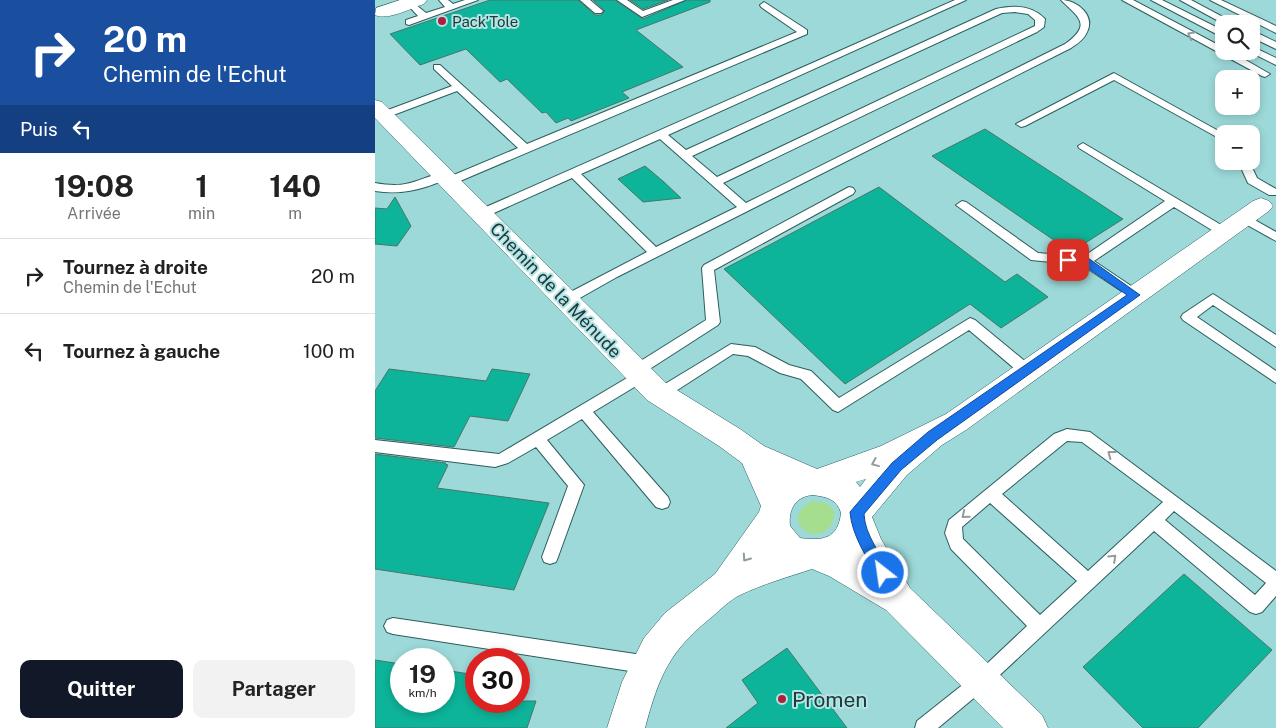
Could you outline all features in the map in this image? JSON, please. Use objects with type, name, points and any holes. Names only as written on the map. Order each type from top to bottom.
[{"type":"street","points":[[377,14],[418,6]]},
{"type":"street","name":"Chemin de la Ménude","points":[[378,111],[447,178],[660,394],[687,413],[732,438],[753,455],[816,482]]},
{"type":"street","points":[[625,728],[642,679],[663,641],[675,627],[727,585],[782,563],[831,553],[849,541],[855,532],[857,517],[896,466],[933,436],[1259,206]]},
{"type":"street","points":[[727,585],[775,512],[783,495],[791,488],[850,473],[933,436]]},
{"type":"street","name":"Chemin de la Ménude","points":[[753,455],[775,512]]},
{"type":"street","points":[[816,482],[840,488],[854,503],[868,547],[898,599],[1029,728]]},
{"type":"street","points":[[775,512],[776,532],[782,541],[799,553],[815,555],[898,599]]},
{"type":"lane","points":[[443,0],[451,8]]},
{"type":"lane","points":[[409,22],[418,6],[451,8],[474,0]]},
{"type":"lane","points":[[584,0],[598,11]]},
{"type":"lane","points":[[621,0],[642,14],[681,0]]},
{"type":"lane","points":[[481,214],[962,0]]},
{"type":"lane","points":[[566,300],[655,253],[1077,41],[1085,28],[1085,21],[1077,8],[1065,0]]},
{"type":"lane","points":[[1126,0],[1276,79]]},
{"type":"lane","points":[[1155,0],[1215,30]]},
{"type":"lane","points":[[1184,0],[1215,16]]},
{"type":"lane","points":[[1214,0],[1276,30]]},
{"type":"lane","points":[[375,187],[400,191],[408,190],[447,178],[525,148],[804,32],[764,5]]},
{"type":"lane","points":[[685,155],[999,11],[1022,9],[1030,11],[1040,18],[1039,27],[1035,30],[716,182]]},
{"type":"lane","points":[[1260,38],[1276,46]]},
{"type":"lane","points":[[1260,54],[1276,62]]},
{"type":"lane","points":[[437,67],[525,148]]},
{"type":"lane","points":[[1265,74],[1276,68]]},
{"type":"lane","points":[[1021,124],[1114,76],[1215,133]]},
{"type":"lane","points":[[378,111],[459,88]]},
{"type":"lane","points":[[660,133],[745,208]]},
{"type":"lane","points":[[1083,146],[1173,201],[1259,206]]},
{"type":"lane","points":[[1247,170],[1259,206],[1276,237]]},
{"type":"lane","points":[[572,172],[655,253]]},
{"type":"lane","points":[[375,446],[495,461],[511,456],[584,411],[713,322],[708,268],[849,191]]},
{"type":"lane","points":[[1085,261],[1173,201]]},
{"type":"lane","points":[[962,205],[1035,257],[1085,261],[1135,295]]},
{"type":"lane","points":[[1273,372],[1188,317],[1213,299],[1276,342]]},
{"type":"lane","points":[[660,394],[731,349],[750,351],[785,369],[806,375],[838,406],[969,323],[1027,371]]},
{"type":"lane","points":[[584,411],[662,502]]},
{"type":"lane","points":[[1039,626],[957,544],[953,528],[956,522],[1059,438],[1067,435],[1076,434],[1095,441],[1276,583],[1256,606],[1153,521]]},
{"type":"lane","points":[[538,439],[576,485],[550,557]]},
{"type":"lane","points":[[991,494],[1088,581]]},
{"type":"lane","points":[[924,728],[981,680],[1174,502]]},
{"type":"lane","points":[[393,626],[649,665]]},
{"type":"shaded area","points":[[375,0],[1276,0],[1276,728],[375,728]]},
{"type":"green space","points":[[812,501],[825,503],[833,508],[834,516],[832,523],[827,530],[819,533],[811,533],[802,528],[798,520],[799,512]]},
{"type":"building","points":[[490,0],[578,0],[595,15],[601,15],[605,11],[593,0],[615,0],[643,19],[687,0],[710,0],[710,2],[636,30],[683,67],[622,92],[629,98],[571,121],[568,118],[556,123],[546,112],[542,113],[507,79],[500,82],[466,49],[420,65],[390,34]]},
{"type":"building","points":[[630,0],[668,0],[643,9]]},
{"type":"building","points":[[985,129],[1123,219],[1071,252],[932,156]]},
{"type":"building","points":[[645,166],[681,198],[643,202],[618,179]]},
{"type":"building","points":[[879,187],[1005,282],[1017,274],[1048,297],[1001,328],[970,304],[845,384],[724,269]]},
{"type":"building","points":[[395,197],[411,226],[397,246],[375,244],[375,208],[387,209]]},
{"type":"building","points":[[389,369],[486,381],[492,369],[530,374],[508,421],[470,416],[454,447],[375,438],[375,391]]},
{"type":"building","points":[[375,454],[446,463],[448,465],[437,488],[549,503],[514,590],[375,569]]},
{"type":"building","points":[[1184,574],[1272,650],[1198,728],[1143,728],[1083,667]]},
{"type":"building","points":[[787,648],[847,728],[726,728],[758,703],[742,680]]},
{"type":"building","points":[[375,660],[390,662],[390,713],[455,713],[455,672],[465,673],[465,713],[530,713],[530,701],[536,701],[527,728],[375,728]]},
{"type":"place","name":"Pack'Tole","points":[[442,21]]},
{"type":"place","name":"Promen","points":[[782,699]]},
{"type":"route","points":[[883,573],[868,547],[858,522],[857,512],[896,466],[933,436],[1135,295],[1085,261],[1068,260]]}]
